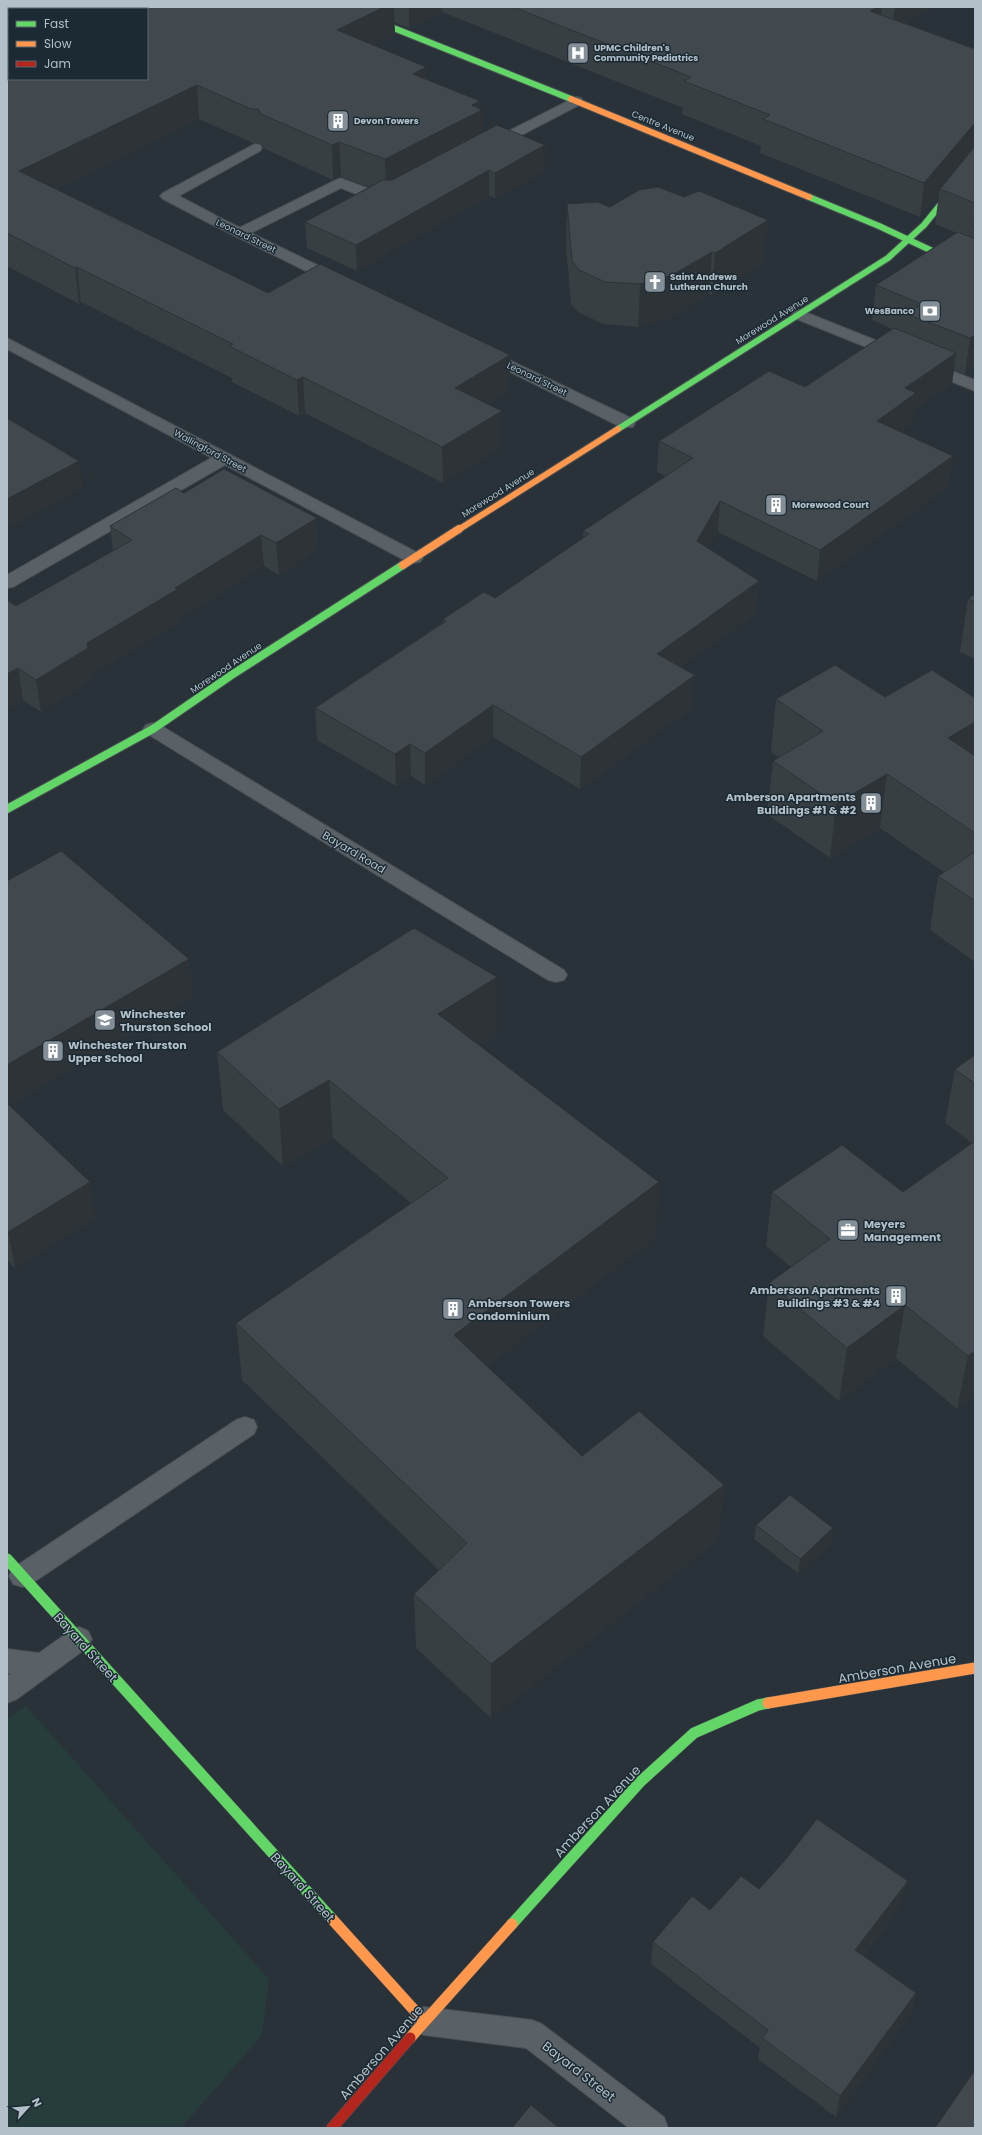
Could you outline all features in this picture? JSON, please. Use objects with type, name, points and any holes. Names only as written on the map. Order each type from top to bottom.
[{"type":"main road","name":"Centre Avenue","points":[[341,7],[576,101],[872,223],[909,242],[975,271]]},
{"type":"main road","name":"Morewood Avenue","points":[[7,809],[153,729],[233,674],[414,558],[888,258],[909,242],[931,218],[975,162]]},
{"type":"main road","name":"Bayard Street","points":[[15,1567],[424,2021]]},
{"type":"main road","name":"Amberson Avenue","points":[[332,2128],[424,2021],[640,1782],[694,1733],[758,1705],[975,1668]]},
{"type":"street","points":[[371,20],[391,10]]},
{"type":"street","points":[[477,153],[576,101]]},
{"type":"street","name":"Leonard Street","points":[[255,148],[168,196],[353,288]]},
{"type":"street","points":[[240,233],[340,182],[387,201],[401,194]]},
{"type":"street","points":[[800,314],[975,386]]},
{"type":"street","name":"Wallingford Street","points":[[7,343],[414,558]]},
{"type":"street","name":"Leonard Street","points":[[472,347],[627,423]]},
{"type":"street","points":[[7,583],[224,458]]},
{"type":"street","name":"Bayard Road","points":[[153,729],[556,975]]},
{"type":"street","points":[[15,1567],[245,1427]]},
{"type":"street","points":[[7,1690],[79,1639]]},
{"type":"street","points":[[7,1661],[42,1665]]},
{"type":"street","name":"Bayard Street","points":[[424,2021],[532,2034],[653,2128]]},
{"type":"green space","points":[[26,1706],[269,1979],[262,2035],[181,2128],[7,2128],[7,1719]]},
{"type":"building","points":[[384,7],[337,30],[426,67],[413,74],[480,101],[472,105],[482,110],[385,159],[339,142],[332,145],[261,114],[258,109],[251,109],[197,85],[19,171],[268,293],[320,264],[510,355],[455,388],[502,411],[442,447],[303,377],[297,380],[229,346],[233,344],[77,267],[75,268],[7,233],[7,39],[8,80],[148,80],[148,8],[89,8]]},
{"type":"building","points":[[513,7],[878,7],[870,11],[975,49],[975,124],[924,183],[763,119],[770,115],[684,81],[691,77]]},
{"type":"building","points":[[497,125],[545,145],[495,173],[489,170],[356,245],[305,222],[383,180],[392,180]]},
{"type":"building","points":[[975,146],[975,203],[940,189]]},
{"type":"building","points":[[658,187],[684,197],[699,191],[768,220],[715,253],[712,252],[672,275],[640,284],[605,282],[579,270],[572,261],[567,204],[597,202],[610,207],[639,190]]},
{"type":"building","points":[[958,232],[975,239],[975,335],[970,338],[907,314],[922,304],[876,285]]},
{"type":"building","points":[[894,328],[956,353],[905,388],[916,393],[877,421],[953,456],[820,550],[720,501],[697,541],[759,581],[657,654],[695,675],[581,757],[493,705],[425,753],[410,744],[395,754],[315,708],[446,621],[443,619],[484,592],[495,598],[589,534],[583,531],[693,458],[659,441],[769,371],[805,387]]},
{"type":"building","points":[[7,418],[79,461],[7,499]]},
{"type":"building","points":[[224,469],[317,518],[276,543],[261,535],[175,588],[178,589],[87,643],[88,648],[36,680],[18,668],[7,674],[7,600],[16,606],[132,540],[110,526],[176,488],[184,493]]},
{"type":"building","points":[[975,594],[975,602],[968,599]]},
{"type":"building","points":[[835,665],[885,697],[932,670],[975,698],[975,722],[948,738],[975,756],[975,833],[887,774],[836,804],[773,761],[823,731],[776,699]]},
{"type":"building","name":"Winchester Thurston Upper School","points":[[61,851],[189,959],[7,1065],[7,881]]},
{"type":"building","points":[[975,852],[975,901],[938,876]]},
{"type":"building","name":"Amberson Towers Condominium","points":[[414,928],[497,977],[438,1014],[659,1182],[454,1335],[582,1456],[639,1411],[724,1485],[491,1664],[414,1594],[467,1543],[236,1323],[448,1178],[329,1080],[279,1109],[217,1052]]},
{"type":"building","points":[[975,1055],[975,1084],[955,1069]]},
{"type":"building","points":[[7,1103],[90,1182],[8,1232],[7,1231]]},
{"type":"building","name":"Amberson Apartments Buildings #3 & #4","points":[[975,1141],[975,1351],[968,1356],[905,1305],[847,1348],[769,1283],[830,1239],[772,1192],[842,1145],[903,1192]]},
{"type":"building","points":[[790,1495],[833,1528],[800,1559],[756,1525]]},
{"type":"building","points":[[817,1819],[908,1881],[855,1950],[916,1993],[840,2096],[762,2038],[768,2030],[653,1942],[692,1896],[710,1910],[741,1876],[759,1889],[786,1859]]},
{"type":"building","points":[[975,2070],[975,2128],[935,2128]]},
{"type":"building","points":[[531,2105],[559,2128],[512,2128]]},
{"type":"traffic: fast","points":[[341,7],[571,99]]},
{"type":"traffic: fast","points":[[618,429],[888,258],[924,225],[975,162]]},
{"type":"traffic: fast","points":[[809,197],[879,226],[975,271]]},
{"type":"traffic: fast","points":[[7,809],[153,729],[233,674],[403,565]]},
{"type":"traffic: fast","points":[[7,1559],[332,1919]]},
{"type":"traffic: fast","points":[[512,1924],[640,1782],[694,1733],[758,1705],[768,1703]]},
{"type":"traffic: slow","points":[[571,99],[809,197]]},
{"type":"traffic: slow","points":[[403,565],[618,429]]},
{"type":"traffic: slow","points":[[768,1703],[975,1668]]},
{"type":"traffic: slow","points":[[332,1919],[424,2021]]},
{"type":"traffic: slow","points":[[410,2038],[512,1924]]},
{"type":"traffic: jam","points":[[332,2128],[410,2038]]},
{"type":"place","name":"UPMC Children's Community Pediatrics","points":[[578,53]]},
{"type":"place","name":"Devon Towers","points":[[338,121]]},
{"type":"place","name":"Saint Andrews Lutheran Church","points":[[655,282]]},
{"type":"place","name":"WesBanco","points":[[930,311]]},
{"type":"place","name":"Morewood Court","points":[[776,505]]},
{"type":"place","name":"Amberson Apartments Buildings #1 & #2","points":[[871,803]]},
{"type":"place","name":"Winchester Thurston School","points":[[105,1020]]},
{"type":"place","name":"Winchester Thurston Upper School","points":[[53,1051]]},
{"type":"place","name":"Meyers Management","points":[[848,1230]]},
{"type":"place","name":"Amberson Apartments Buildings #3 & #4","points":[[896,1296]]},
{"type":"place","name":"Amberson Towers Condominium","points":[[453,1309]]}]
